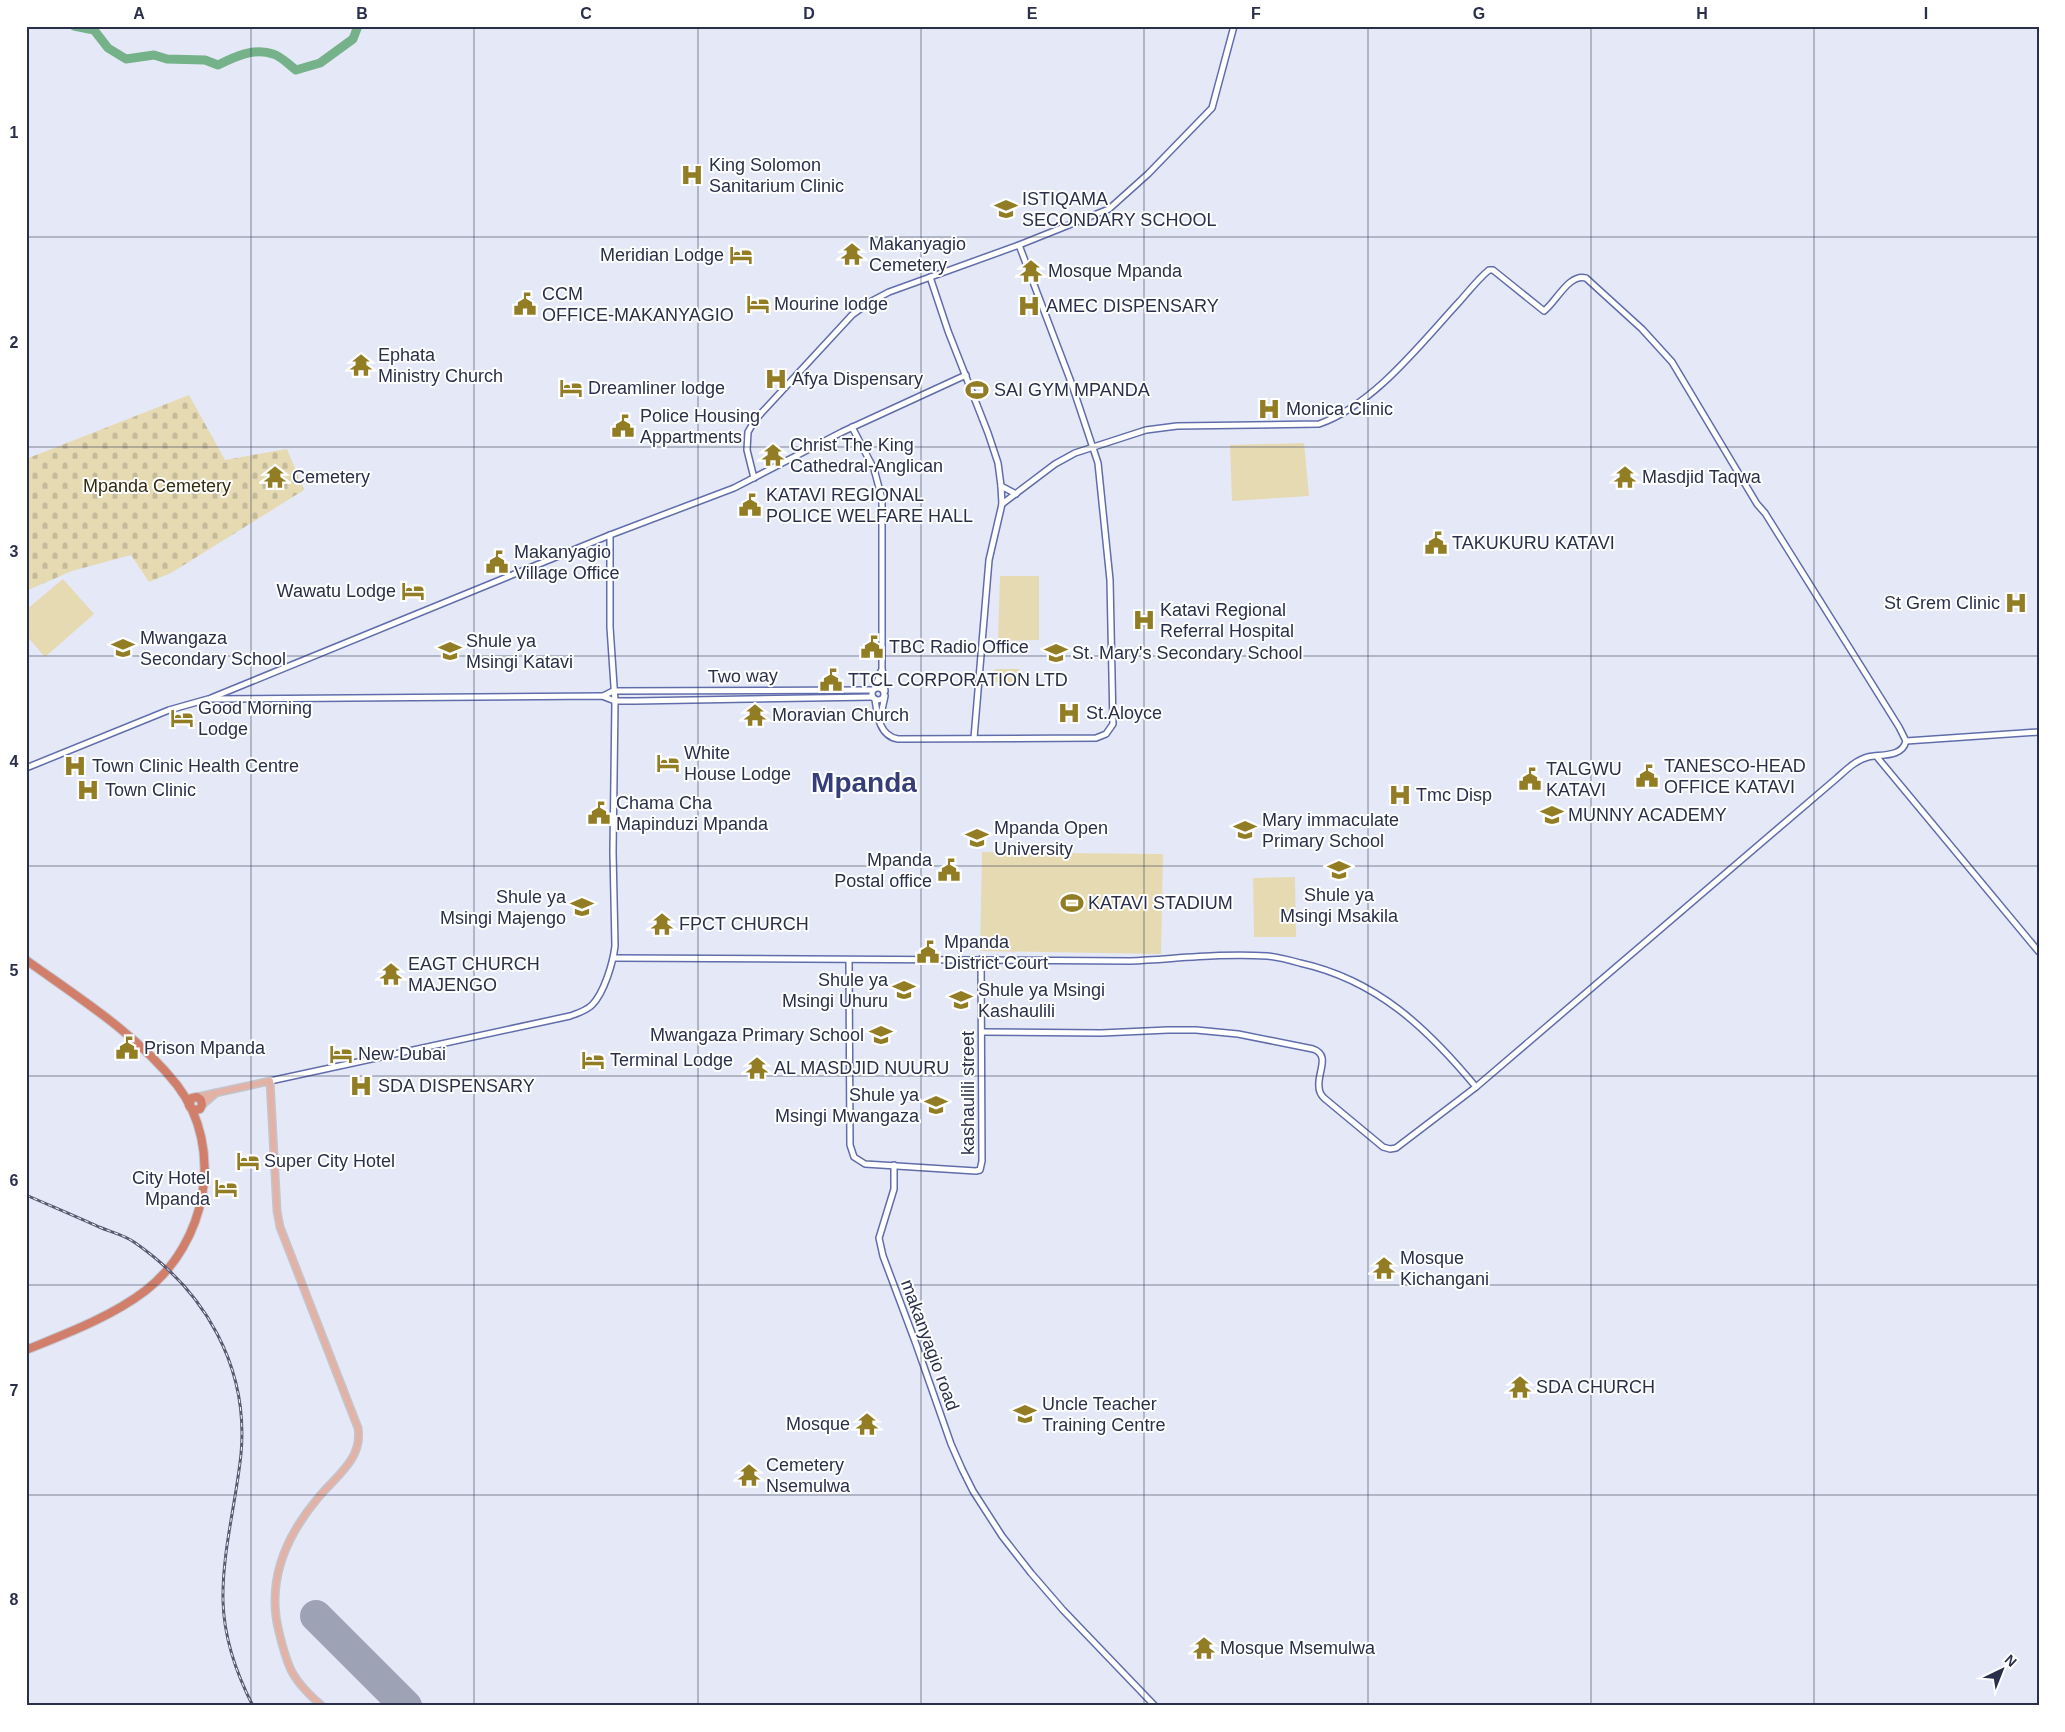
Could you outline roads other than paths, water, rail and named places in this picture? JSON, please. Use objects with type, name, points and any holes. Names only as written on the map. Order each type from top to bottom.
[{"type":"highway","points":[[26,960],[146,1050],[178,1087],[199,1128]]},
{"type":"highway","points":[[26,1350],[123,1306],[144,1292],[168,1269],[189,1236],[200,1209],[205,1172],[199,1128],[202,1106],[201,1100],[178,1087]]},
{"type":"highway","points":[[189,1106],[190,1099],[195,1097]]},
{"type":"highway","points":[[189,1106],[195,1110],[202,1106]]},
{"type":"main road","points":[[195,1097],[270,1081],[276,1211],[280,1227],[356,1420],[359,1435],[356,1453],[313,1504],[289,1541],[282,1556],[275,1589],[277,1625],[287,1663],[296,1681],[322,1706]]},
{"type":"main road","points":[[202,1106],[217,1092]]},
{"type":"street","points":[[754,478],[747,450],[748,432],[756,420],[852,315],[870,302],[889,292],[1019,245],[1109,209],[1157,166],[1212,108],[1234,26]]},
{"type":"street","points":[[882,668],[874,689],[874,698],[879,722],[885,733],[893,738],[1096,738],[1106,734],[1113,724],[1110,580],[1098,462],[1019,245]]},
{"type":"street","points":[[983,1032],[1101,1033],[1189,1030],[1238,1034],[1313,1049],[1320,1053],[1323,1060],[1319,1088],[1324,1098],[1383,1147],[1390,1150],[1403,1144],[1476,1087],[1837,778],[1856,763],[1869,756],[1877,757],[1898,751],[1903,748],[1906,741],[1900,727],[1765,513],[1757,504],[1672,362],[1642,329],[1586,278],[1576,277],[1573,279],[1544,311],[1495,271],[1489,270],[1385,381],[1341,415],[1321,424],[1158,427],[1093,446],[1054,464],[1002,504]]},
{"type":"street","points":[[930,277],[948,331],[998,462],[1001,486],[1002,504],[989,560],[974,738]]},
{"type":"street","points":[[26,768],[169,710],[208,699],[610,535],[734,488],[852,427],[966,375]]},
{"type":"street","points":[[852,427],[874,469],[882,499],[882,668],[885,693],[879,722]]},
{"type":"street","points":[[1001,486],[1016,494]]},
{"type":"street","points":[[270,1081],[579,1013],[597,1000],[614,958],[615,946],[613,842],[615,701],[610,627],[610,535]]},
{"type":"street","points":[[874,689],[880,687],[885,693]]},
{"type":"street","name":"Two way","points":[[613,691],[874,689]]},
{"type":"street","points":[[602,696],[613,691]]},
{"type":"street","points":[[208,699],[602,696],[615,701],[874,698],[881,700],[885,693]]},
{"type":"street","points":[[860,699],[867,701],[876,708]]},
{"type":"street","points":[[1906,741],[2039,732]]},
{"type":"street","points":[[1877,757],[2039,952]]},
{"type":"street","points":[[614,958],[1130,961],[1203,956],[1266,956],[1315,966],[1354,981],[1406,1014],[1433,1037],[1476,1087]]},
{"type":"street","name":"kashaulili street","points":[[894,1165],[980,1170],[982,1161],[983,1032],[981,959]]},
{"type":"street","points":[[849,960],[848,1096],[851,1152],[858,1161],[865,1164],[894,1165]]},
{"type":"street","name":"makanyagio road","points":[[894,1165],[894,1189],[880,1229],[881,1247],[951,1444],[962,1469],[973,1491],[1002,1536],[1031,1573],[1063,1610],[1155,1706]]},
{"type":"waterway","name":"Mpanda","points":[[74,26],[94,30],[108,48],[126,59],[154,55],[167,59],[205,60],[218,65],[252,52],[266,52],[276,55],[296,70],[320,63],[353,39],[358,26]]},
{"type":"railway","points":[[26,1195],[122,1235],[134,1242],[182,1284],[201,1308],[217,1334],[229,1362],[238,1391],[242,1422],[239,1472],[223,1583],[224,1615],[232,1655],[241,1681],[253,1706]]},
{"type":"place","name":"King Solomon Sanitarium Clinic","points":[[692,175]]},
{"type":"place","name":"ISTIQAMA SECONDARY SCHOOL","points":[[1006,209]]},
{"type":"place","name":"Makanyagio Cemetery","points":[[852,254]]},
{"type":"place","name":"Meridian Lodge","points":[[741,255]]},
{"type":"place","name":"Mosque Mpanda","points":[[1031,271]]},
{"type":"place","name":"CCM OFFICE-MAKANYAGIO","points":[[525,304]]},
{"type":"place","name":"Mourine lodge","points":[[758,304]]},
{"type":"place","name":"AMEC DISPENSARY","points":[[1029,306]]},
{"type":"place","name":"Ephata Ministry Church","points":[[361,365]]},
{"type":"place","name":"Afya Dispensary","points":[[776,379]]},
{"type":"place","name":"Dreamliner lodge","points":[[571,388]]},
{"type":"place","name":"SAI GYM MPANDA","points":[[977,390]]},
{"type":"place","name":"Monica Clinic","points":[[1269,409]]},
{"type":"place","name":"Police Housing Appartments","points":[[623,426]]},
{"type":"place","name":"Christ The King Cathedral-Anglican","points":[[773,455]]},
{"type":"place","name":"Cemetery","points":[[275,477]]},
{"type":"place","name":"Masdjid Taqwa","points":[[1625,477]]},
{"type":"place","name":"KATAVI REGIONAL POLICE WELFARE HALL","points":[[750,505]]},
{"type":"place","name":"TAKUKURU KATAVI","points":[[1436,543]]},
{"type":"place","name":"Makanyagio Village Office","points":[[497,562]]},
{"type":"place","name":"Wawatu Lodge","points":[[413,591]]},
{"type":"place","name":"St Grem Clinic","points":[[2016,603]]},
{"type":"place","name":"Katavi Regional Referral Hospital","points":[[1144,620]]},
{"type":"place","name":"TBC Radio Office","points":[[872,647]]},
{"type":"place","name":"Mwangaza Secondary School","points":[[123,648]]},
{"type":"place","name":"Shule ya Msingi Katavi","points":[[450,651]]},
{"type":"place","name":"St. Mary's Secondary School","points":[[1056,653]]},
{"type":"place","name":"TTCL CORPORATION LTD","points":[[831,680]]},
{"type":"place","name":"St.Aloyce","points":[[1069,713]]},
{"type":"place","name":"Moravian Church","points":[[755,715]]},
{"type":"place","name":"Good Morning Lodge","points":[[182,718]]},
{"type":"place","name":"White House Lodge","points":[[668,763]]},
{"type":"place","name":"Town Clinic Health Centre","points":[[75,766]]},
{"type":"place","name":"TANESCO-HEAD OFFICE KATAVI","points":[[1647,776]]},
{"type":"place","name":"TALGWU KATAVI","points":[[1530,779]]},
{"type":"place","name":"Town Clinic","points":[[88,790]]},
{"type":"place","name":"Tmc Disp","points":[[1400,795]]},
{"type":"place","name":"Chama Cha Mapinduzi Mpanda","points":[[599,813]]},
{"type":"place","name":"MUNNY ACADEMY","points":[[1552,815]]},
{"type":"place","name":"Mary immaculate Primary School","points":[[1245,830]]},
{"type":"place","name":"Mpanda Open University","points":[[977,838]]},
{"type":"place","name":"Mpanda Postal office","points":[[949,870]]},
{"type":"place","name":"Shule ya Msingi Msakila","points":[[1339,870]]},
{"type":"place","name":"KATAVI STADIUM","points":[[1072,903]]},
{"type":"place","name":"Shule ya Msingi Majengo","points":[[582,907]]},
{"type":"place","name":"FPCT CHURCH","points":[[662,924]]},
{"type":"place","name":"Mpanda District Court","points":[[928,952]]},
{"type":"place","name":"EAGT CHURCH MAJENGO","points":[[391,974]]},
{"type":"place","name":"Shule ya Msingi Uhuru","points":[[904,990]]},
{"type":"place","name":"Shule ya Msingi Kashaulili","points":[[961,1000]]},
{"type":"place","name":"Mwangaza Primary School","points":[[881,1035]]},
{"type":"place","name":"Prison Mpanda","points":[[127,1048]]},
{"type":"place","name":"New Dubai","points":[[341,1054]]},
{"type":"place","name":"Terminal Lodge","points":[[593,1060]]},
{"type":"place","name":"AL MASDJID NUURU","points":[[757,1068]]},
{"type":"place","name":"SDA DISPENSARY","points":[[361,1086]]},
{"type":"place","name":"Shule ya Msingi Mwangaza","points":[[936,1105]]},
{"type":"place","name":"Super City Hotel","points":[[248,1161]]},
{"type":"place","name":"City Hotel Mpanda","points":[[226,1188]]},
{"type":"place","name":"Mosque Kichangani","points":[[1384,1268]]},
{"type":"place","name":"SDA CHURCH","points":[[1520,1387]]},
{"type":"place","name":"Uncle Teacher Training Centre","points":[[1025,1414]]},
{"type":"place","name":"Mosque","points":[[867,1424]]},
{"type":"place","name":"Cemetery Nsemulwa","points":[[749,1475]]},
{"type":"place","name":"Mosque Msemulwa","points":[[1204,1648]]},
{"type":"district","name":"Mpanda","points":[[864,782]]},
{"type":"park label","name":"Mpanda Cemetery","points":[[157,486]]}]
